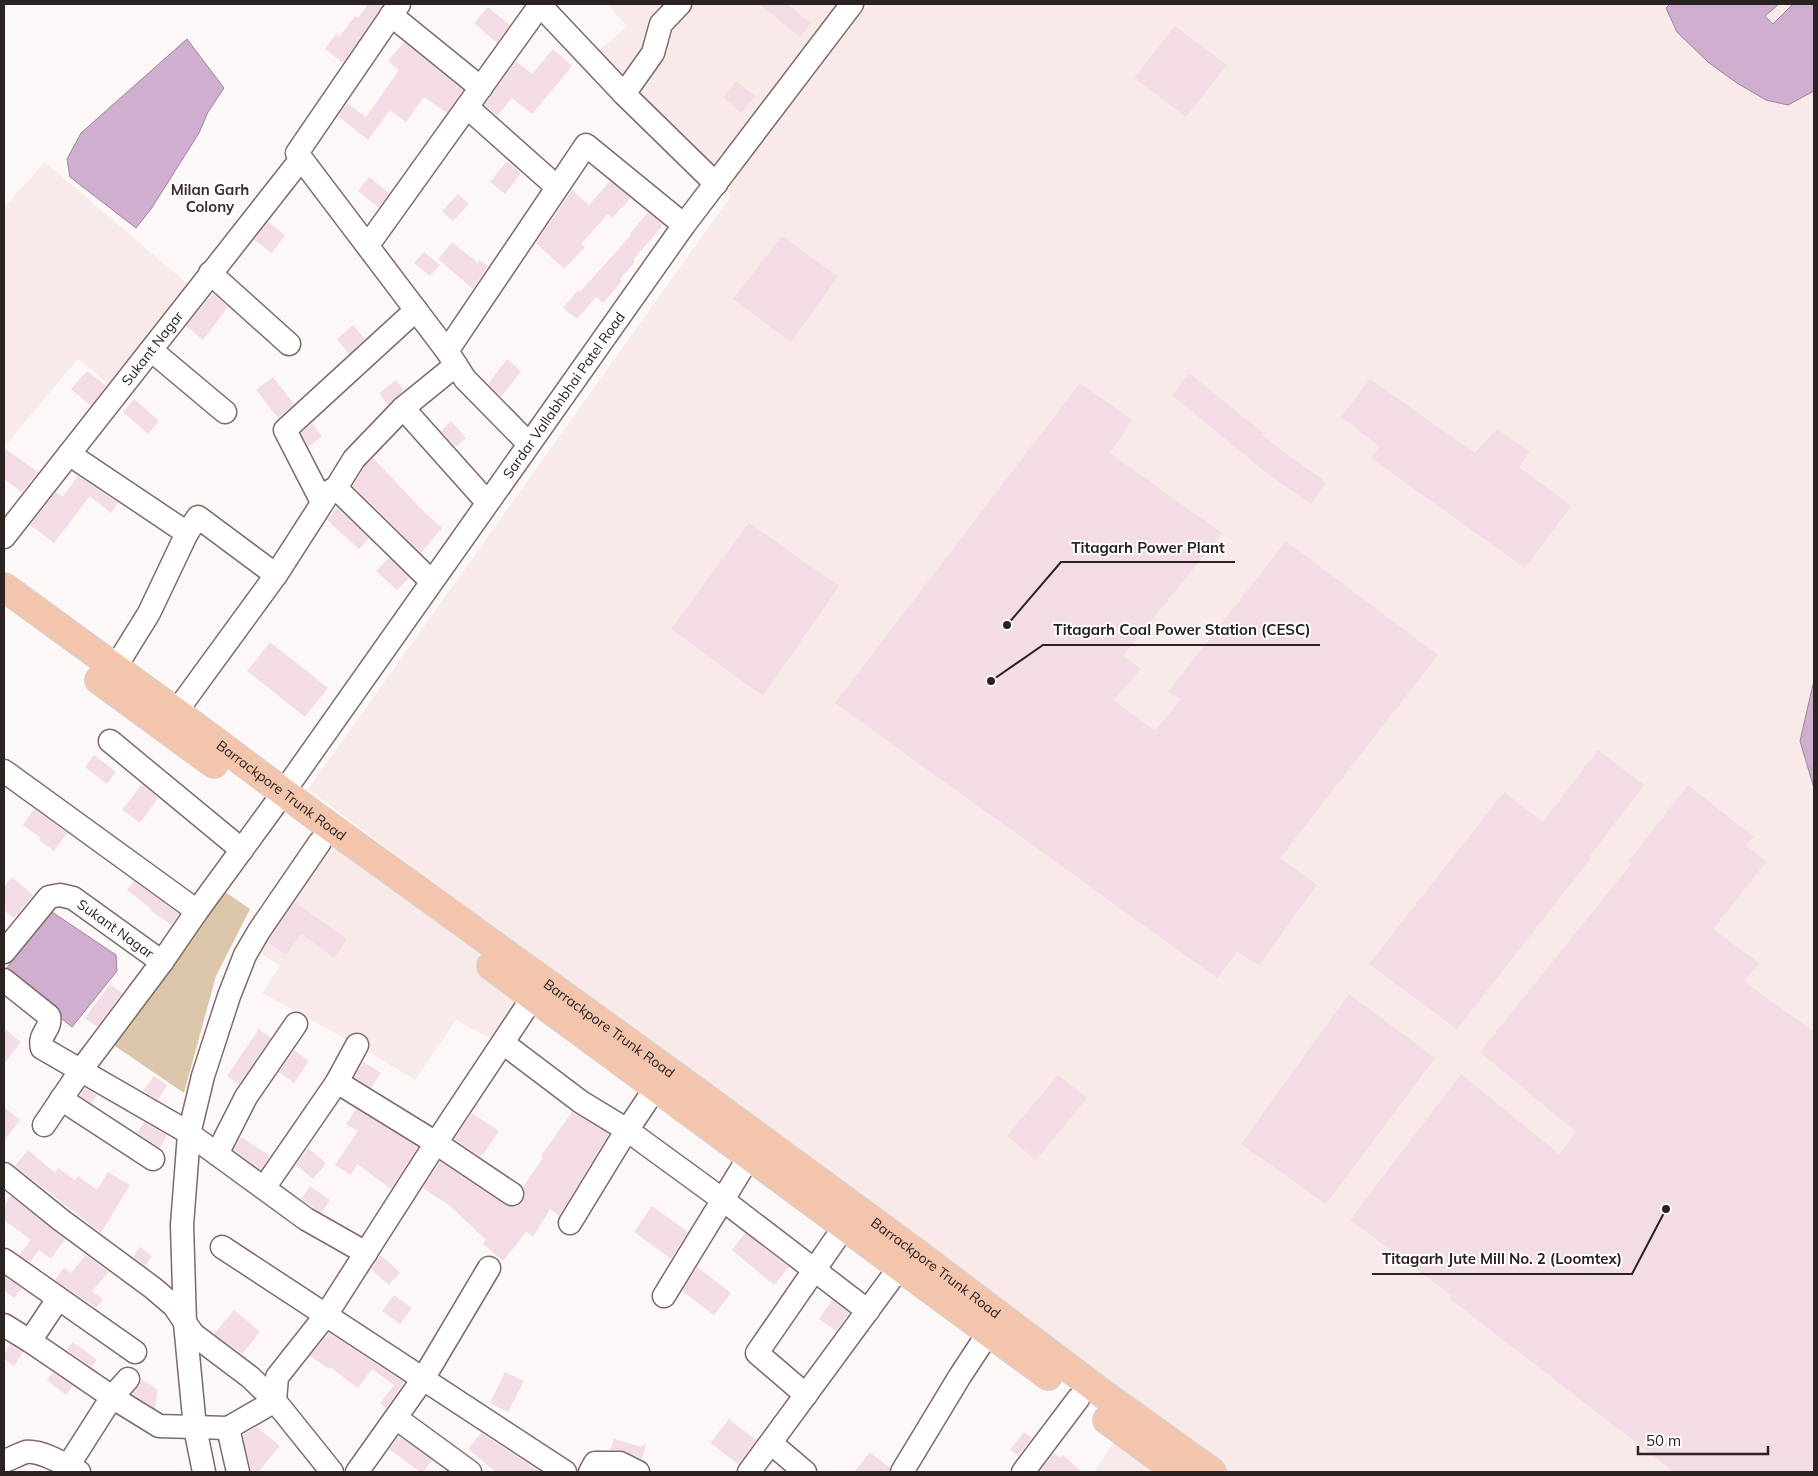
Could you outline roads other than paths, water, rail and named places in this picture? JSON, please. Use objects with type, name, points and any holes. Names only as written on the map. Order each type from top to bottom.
[{"type":"main road","name":"Barrackpore Trunk Road","points":[[6,598],[115,668],[176,712],[278,799],[320,842],[534,997],[1178,1472]]},
{"type":"main road","name":"Barrackpore Trunk Road","points":[[6,598],[278,799],[675,1076],[914,1251],[1102,1393],[1212,1472]]},
{"type":"street","points":[[368,245],[540,4],[624,94],[716,184]]},
{"type":"street","points":[[624,94],[652,53],[660,24],[680,4]]},
{"type":"street","name":"Sardar Vallabhbhai Patel Road","points":[[44,1125],[81,1070],[162,962],[242,850],[684,225],[852,4]]},
{"type":"street","points":[[481,88],[395,10],[297,153],[368,245],[465,379],[529,444]]},
{"type":"street","points":[[467,107],[557,187]]},
{"type":"street","points":[[176,712],[276,574],[354,459],[451,358],[557,187],[586,145],[684,225]]},
{"type":"street","name":"Sukant Nagar","points":[[4,537],[301,159]]},
{"type":"street","points":[[210,273],[289,344]]},
{"type":"street","points":[[416,310],[285,430],[329,495],[431,581]]},
{"type":"street","points":[[151,350],[225,412]]},
{"type":"street","points":[[403,408],[487,502]]},
{"type":"street","points":[[69,454],[187,533]]},
{"type":"street","points":[[115,668],[149,613],[187,533],[198,517],[276,574]]},
{"type":"street","points":[[110,741],[242,850]]},
{"type":"street","points":[[4,771],[197,911]]},
{"type":"street","points":[[204,1472],[195,1428],[185,1323],[182,1225],[189,1134],[203,1076],[229,996],[245,955],[259,931],[320,842]]},
{"type":"street","name":"Sukant Nagar","points":[[4,952],[49,897],[60,895],[73,898],[162,962]]},
{"type":"street","points":[[4,980],[48,1016],[48,1026],[40,1041],[42,1048],[189,1134],[306,1219],[366,1253]]},
{"type":"street","points":[[275,1400],[277,1377],[326,1315],[436,1143],[534,997]]},
{"type":"street","points":[[217,1154],[246,1097],[296,1024]]},
{"type":"street","points":[[503,1043],[581,1102],[627,1130],[723,1200],[868,1311]]},
{"type":"street","points":[[264,1188],[337,1082],[357,1045]]},
{"type":"street","points":[[337,1082],[436,1143],[512,1194]]},
{"type":"street","points":[[570,1223],[627,1130],[656,1087]]},
{"type":"street","points":[[61,1099],[153,1159]]},
{"type":"street","points":[[664,1296],[750,1157]]},
{"type":"street","points":[[4,1174],[174,1306],[193,1334],[250,1377],[275,1400],[332,1472]]},
{"type":"street","points":[[806,1395],[757,1353],[844,1227]]},
{"type":"street","points":[[222,1247],[565,1472]]},
{"type":"street","points":[[4,1260],[135,1352]]},
{"type":"street","points":[[357,1472],[423,1379],[489,1268]]},
{"type":"street","points":[[749,1472],[900,1268]]},
{"type":"street","points":[[30,1341],[58,1298]]},
{"type":"street","points":[[4,1325],[159,1426],[228,1428],[275,1400]]},
{"type":"street","points":[[902,1472],[989,1332]]},
{"type":"street","points":[[4,1461],[24,1452],[33,1452],[42,1454],[73,1469],[112,1397],[128,1379]]},
{"type":"street","points":[[1023,1472],[1078,1399]]},
{"type":"street","points":[[396,1418],[470,1472]]},
{"type":"street","points":[[228,1428],[238,1472]]},
{"type":"street","points":[[771,1443],[805,1472]]},
{"type":"street","points":[[590,1472],[595,1463],[620,1463],[638,1472]]},
{"type":"place","name":"Titagarh Power Plant","points":[[1007,625]]},
{"type":"place","name":"Titagarh Coal Power Station (CESC)","points":[[991,681]]},
{"type":"place","name":"Titagarh Jute Mill No. 2 (Loomtex)","points":[[1666,1209]]},
{"type":"district","name":"Milan Garh Colony","points":[[210,198]]}]
